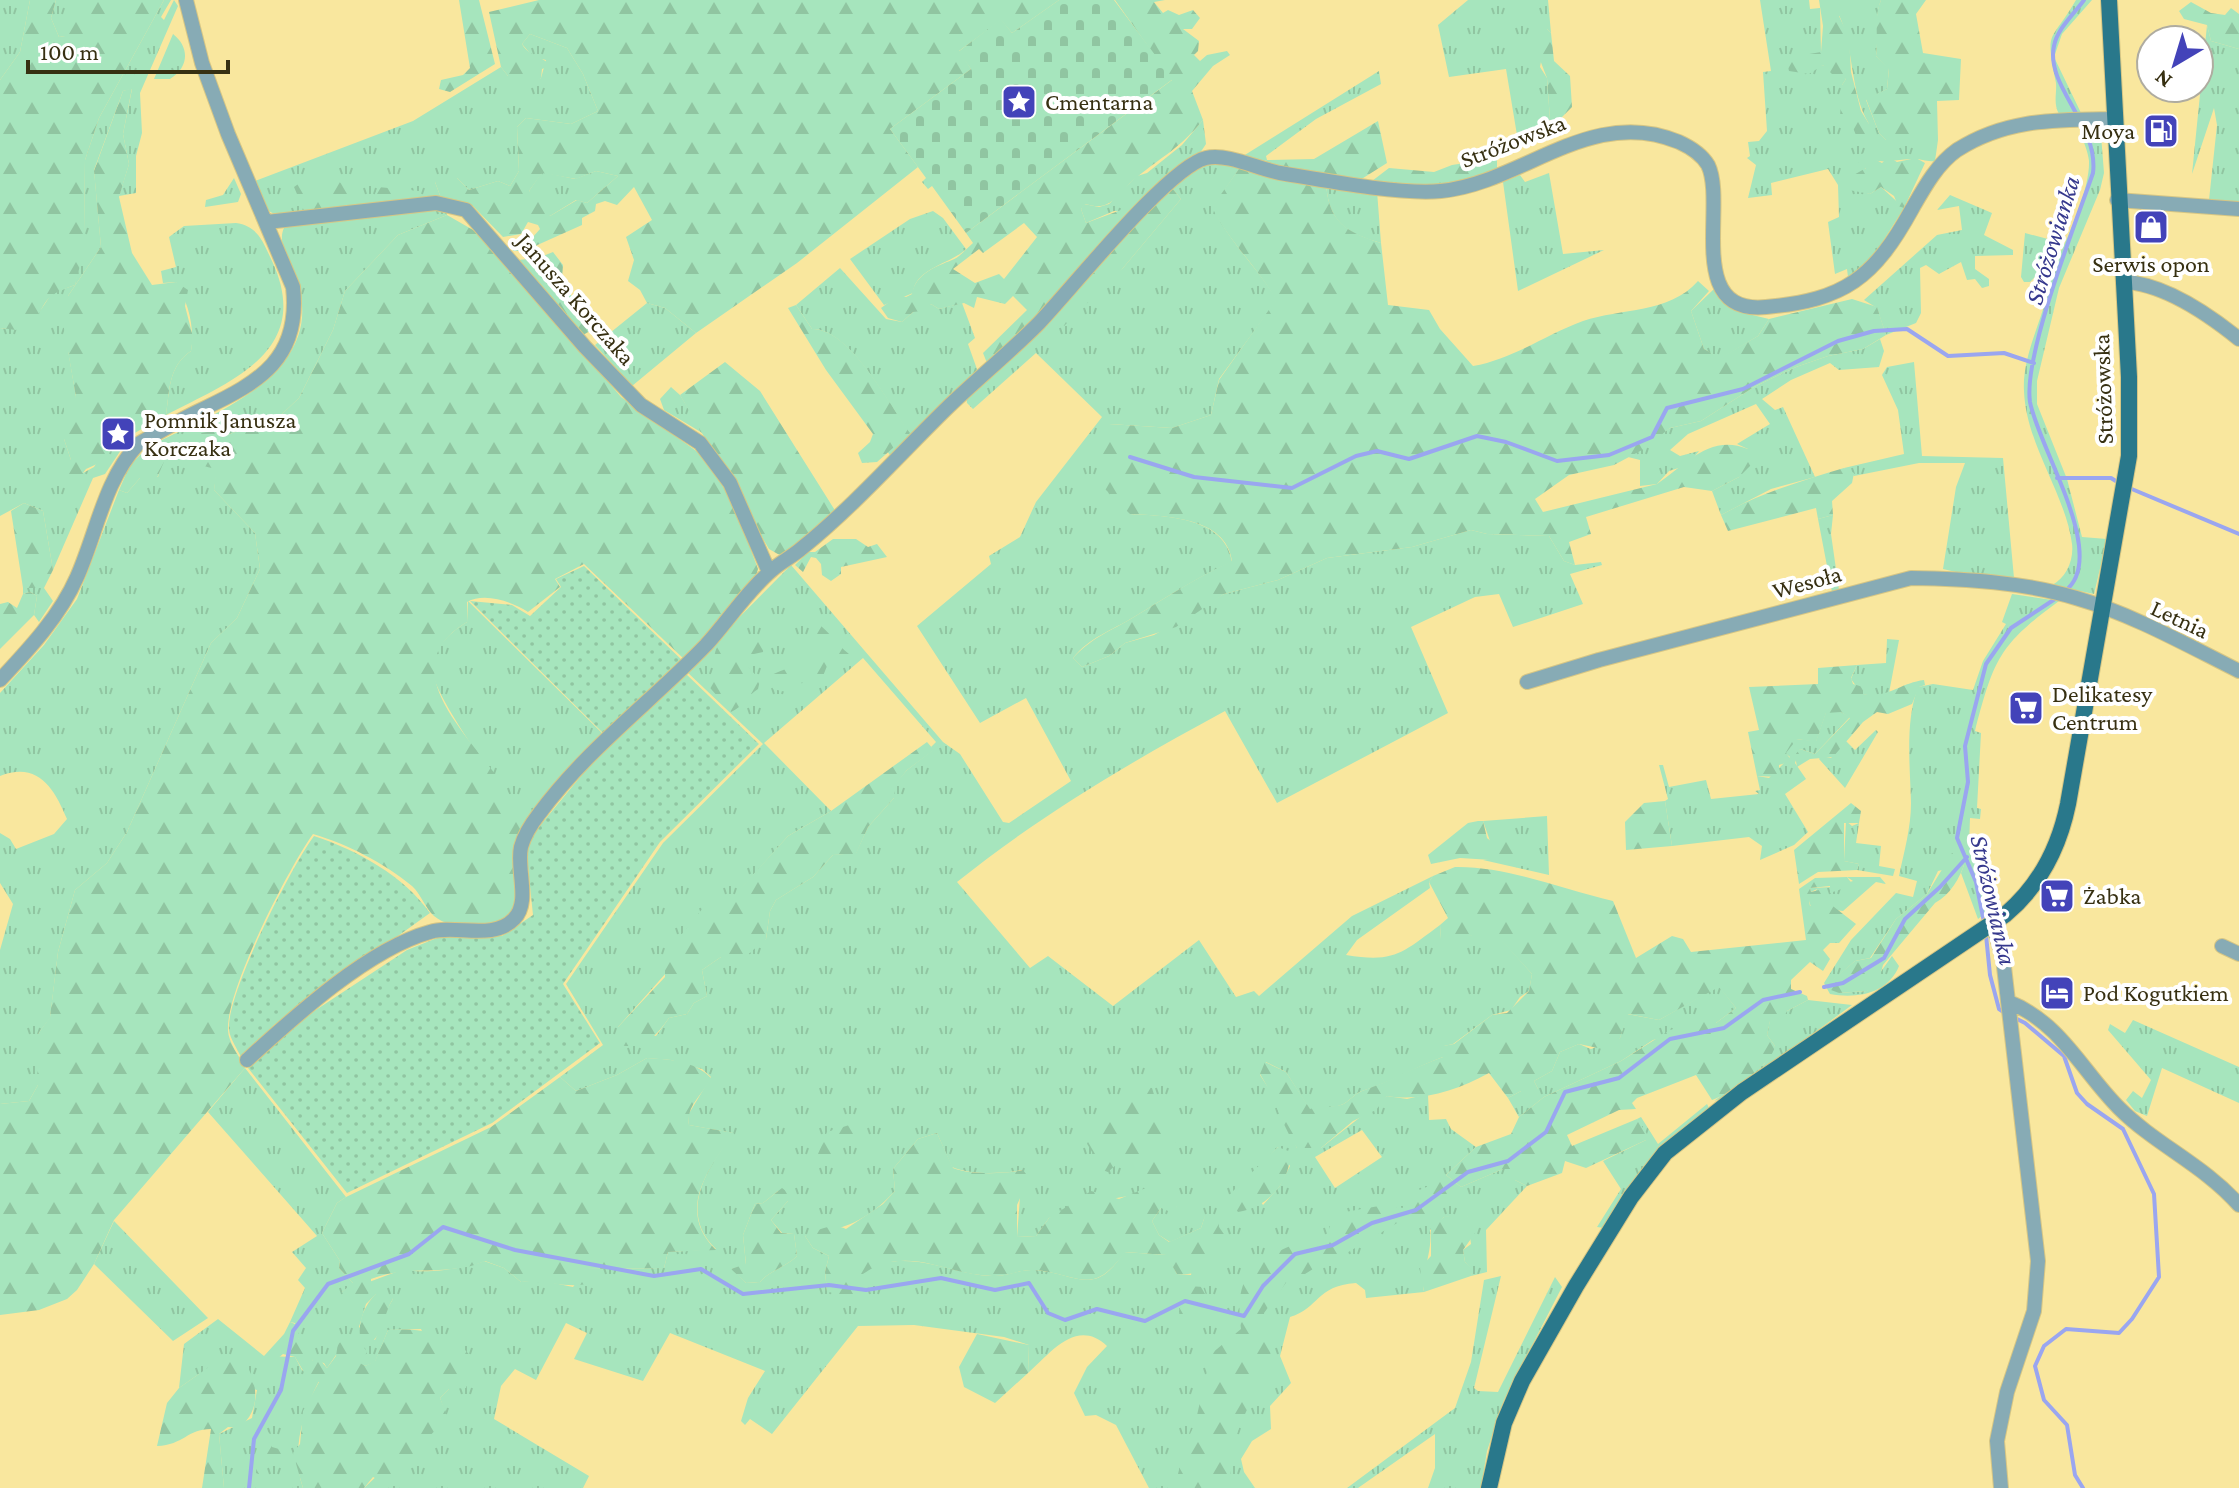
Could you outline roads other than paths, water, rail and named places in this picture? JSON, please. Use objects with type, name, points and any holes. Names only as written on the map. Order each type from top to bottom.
[{"type":"main road","name":"Stróżowska","points":[[1489,1488],[1504,1423],[1522,1381],[1631,1197],[1665,1153],[1742,1092],[1992,925],[2016,906],[2041,876],[2057,844],[2129,456],[2129,377],[2117,200],[2109,0]]},
{"type":"street","points":[[0,680],[63,605],[82,565],[109,489],[125,458],[138,444],[256,381],[289,341],[294,313],[293,287],[267,222],[244,177],[207,78],[186,0]]},
{"type":"street","name":"Stróżowska","points":[[769,572],[802,548],[1038,324],[1162,191],[1188,168],[1208,157],[1274,172],[1436,192],[1495,179],[1539,154],[1588,139],[1649,134],[1677,141],[1700,156],[1711,173],[1711,250],[1720,284],[1730,296],[1755,309],[1828,295],[1872,270],[1891,248],[1941,164],[1956,151],[2016,124],[2113,119]]},
{"type":"street","points":[[2117,200],[2239,209]]},
{"type":"street","name":"Janusza Korczaka","points":[[267,222],[436,203],[466,210],[585,347],[641,405],[700,443],[730,483],[769,572]]},
{"type":"street","points":[[2123,282],[2149,286],[2212,318],[2239,339]]},
{"type":"street","points":[[247,1060],[301,1010],[366,965],[418,935],[445,927],[494,930],[514,920],[522,903],[519,868],[522,842],[537,816],[599,746],[705,646],[769,572]]},
{"type":"street","name":"Wesoła","points":[[1527,682],[1911,578],[1961,579],[2041,589],[2103,608]]},
{"type":"street","name":"Letnia","points":[[2103,608],[2239,671]]},
{"type":"street","points":[[1992,925],[2001,941],[2038,1261],[2034,1311],[2007,1392],[1997,1441],[2001,1488]]},
{"type":"street","points":[[2222,946],[2239,954]]},
{"type":"street","points":[[2010,1013],[2036,1016],[2060,1035],[2119,1108],[2202,1167],[2239,1205]]},
{"type":"waterway","name":"Stróżowianka","points":[[2065,591],[2077,575],[2080,553],[2076,528],[2036,422],[2030,402],[2030,381],[2042,322],[2093,173],[2093,155],[2088,139],[2057,76],[2053,61],[2059,34],[2084,0]]},
{"type":"waterway","points":[[1130,457],[1194,477],[1292,488],[1356,456],[1377,451],[1409,459],[1477,436],[1506,442],[1557,461],[1609,455],[1652,437],[1667,408],[1743,389],[1838,341],[1874,331],[1907,329],[1948,356],[2004,353],[2034,363]]},
{"type":"waterway","points":[[2057,478],[2111,478],[2119,483]]},
{"type":"waterway","points":[[2127,487],[2239,534]]},
{"type":"waterway","name":"Stróżowianka","points":[[1984,922],[1976,882],[1957,838],[1968,782],[1965,746],[1986,664],[2011,628],[2058,597]]},
{"type":"waterway","points":[[1824,987],[1843,983],[1884,958],[1905,919],[1967,857]]},
{"type":"waterway","name":"Stróżowianka","points":[[1986,935],[1990,975],[1999,1009],[2005,1013]]},
{"type":"waterway","points":[[249,1488],[254,1439],[281,1390],[293,1331],[328,1284],[409,1254],[443,1227],[515,1250],[654,1276],[701,1269],[743,1294],[829,1285],[866,1290],[941,1278],[995,1290],[1029,1283],[1048,1313],[1065,1320],[1097,1309],[1145,1321],[1185,1301],[1244,1316],[1263,1286],[1295,1254],[1333,1245],[1372,1223],[1416,1210],[1468,1172],[1508,1161],[1546,1132],[1565,1092],[1619,1078],[1670,1039],[1724,1028],[1763,1000],[1800,992]]},
{"type":"waterway","name":"Stróżowianka","points":[[2013,1017],[2025,1023],[2064,1056],[2077,1093],[2087,1104],[2123,1129],[2154,1194],[2159,1277],[2132,1319],[2119,1333],[2066,1329],[2044,1346],[2035,1366],[2044,1400],[2067,1425],[2075,1475],[2083,1488]]},
{"type":"place","name":"Cmentarna","points":[[1019,102]]},
{"type":"place","name":"Moya","points":[[2161,131]]},
{"type":"place","name":"Serwis opon","points":[[2151,227]]},
{"type":"place","name":"Pomnik Janusza Korczaka","points":[[118,434]]},
{"type":"place","name":"Delikatesy Centrum","points":[[2026,708]]},
{"type":"place","name":"Żabka","points":[[2057,896]]},
{"type":"place","name":"Pod Kogutkiem","points":[[2057,993]]}]
